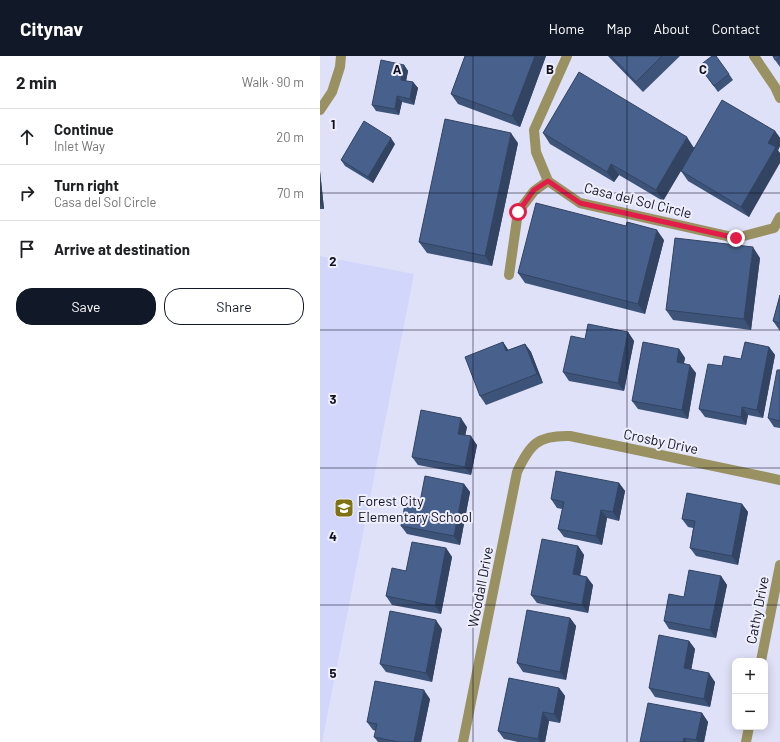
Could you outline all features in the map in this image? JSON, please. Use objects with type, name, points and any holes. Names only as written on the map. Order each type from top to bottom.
[{"type":"street","points":[[320,110],[332,92],[340,67],[341,56]]},
{"type":"street","points":[[509,275],[518,212],[534,190],[548,181],[536,152],[534,130],[567,56]]},
{"type":"street","points":[[754,56],[775,87],[780,98]]},
{"type":"street","name":"Casa del Sol Circle","points":[[548,181],[580,203],[736,238],[777,231],[780,217]]},
{"type":"street","name":"Crosby Drive","points":[[536,442],[554,436],[570,436],[780,480]]},
{"type":"street","name":"Woodall Drive","points":[[463,742],[517,472],[524,456],[536,442]]},
{"type":"street","name":"Cathy Drive","points":[[763,658],[780,565]]},
{"type":"street","points":[[746,742],[748,730]]},
{"type":"shaded area","name":"Forest City Elementary School","points":[[320,256],[414,274],[322,742],[320,742]]},
{"type":"building","points":[[465,56],[535,56],[512,116],[451,94]]},
{"type":"building","points":[[611,56],[662,56],[636,82]]},
{"type":"building","points":[[712,56],[716,56],[729,74],[714,86],[699,66]]},
{"type":"building","points":[[773,56],[780,56],[780,57],[775,60]]},
{"type":"building","points":[[381,60],[404,65],[401,80],[413,82],[410,99],[397,96],[395,109],[372,105]]},
{"type":"building","points":[[579,72],[687,137],[656,190],[611,164],[607,172],[543,133]]},
{"type":"building","points":[[722,100],[775,131],[768,143],[776,147],[741,207],[681,171]]},
{"type":"building","points":[[445,119],[511,133],[485,256],[419,242]]},
{"type":"building","points":[[364,121],[391,138],[368,177],[341,160]]},
{"type":"building","points":[[536,203],[626,226],[627,222],[657,230],[638,304],[518,273]]},
{"type":"building","points":[[675,238],[753,247],[744,319],[666,310]]},
{"type":"building","points":[[780,295],[780,323],[773,321]]},
{"type":"building","points":[[588,324],[628,332],[618,383],[563,372],[571,336],[585,339]]},
{"type":"building","points":[[503,342],[506,351],[525,344],[537,374],[480,396],[465,357]]},
{"type":"building","points":[[643,342],[679,349],[677,362],[690,365],[682,410],[632,401]]},
{"type":"building","points":[[745,342],[769,347],[757,410],[742,407],[741,417],[699,409],[708,364],[722,366],[724,356],[741,359]]},
{"type":"building","points":[[777,370],[780,370],[780,421],[768,418]]},
{"type":"building","points":[[421,410],[461,418],[458,434],[471,436],[465,467],[412,457]]},
{"type":"building","points":[[556,471],[619,483],[613,512],[601,510],[596,536],[558,529],[564,502],[551,499]]},
{"type":"building","points":[[425,476],[464,484],[454,536],[401,526],[406,499],[420,502]]},
{"type":"building","points":[[687,493],[742,504],[732,556],[690,548],[695,521],[682,519]]},
{"type":"building","points":[[542,539],[578,546],[573,574],[587,577],[582,605],[531,595]]},
{"type":"building","points":[[412,542],[446,548],[435,606],[386,596],[392,568],[406,571]]},
{"type":"building","points":[[689,570],[721,576],[710,630],[664,621],[669,594],[684,597]]},
{"type":"building","points":[[527,610],[570,618],[560,672],[517,663]]},
{"type":"building","points":[[390,611],[436,620],[426,673],[380,664]]},
{"type":"building","points":[[659,635],[689,641],[684,668],[709,673],[704,699],[649,688]]},
{"type":"building","points":[[509,678],[559,688],[554,714],[543,712],[538,739],[498,731]]},
{"type":"building","points":[[375,681],[424,690],[414,742],[399,742],[374,737],[377,724],[367,722]]},
{"type":"building","points":[[648,703],[702,713],[696,740],[684,738],[683,742],[640,742]]},
{"type":"place","name":"Forest City Elementary School","points":[[344,508]]},
{"type":"route","points":[[518,212],[534,190],[548,181],[580,203],[736,238]]}]
